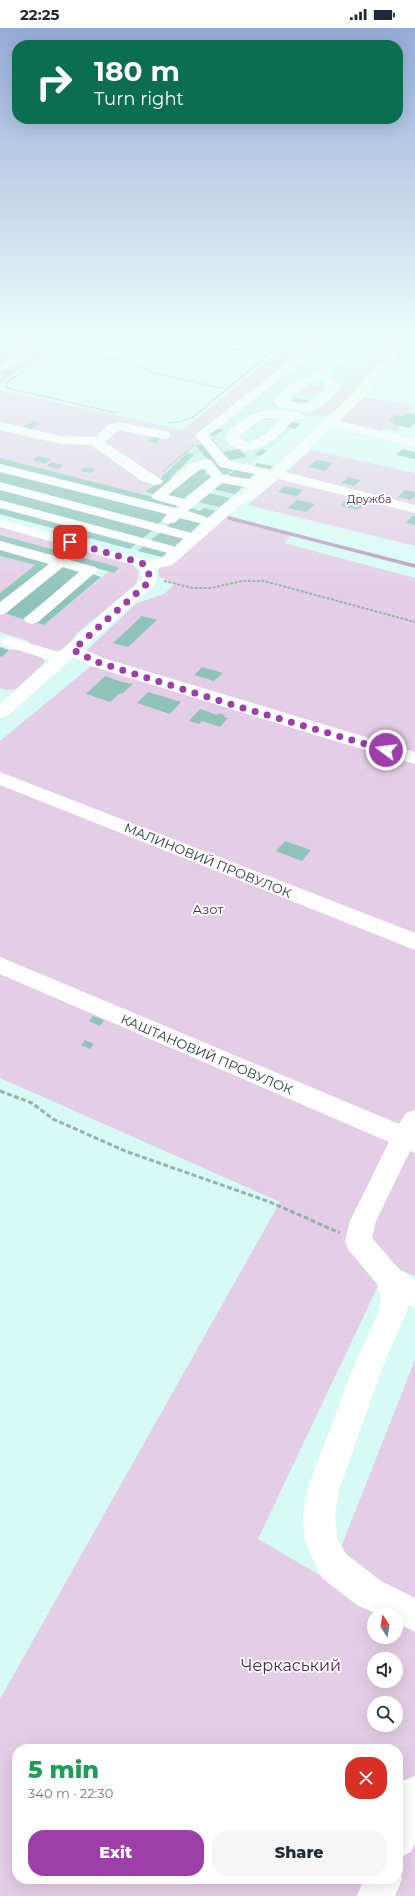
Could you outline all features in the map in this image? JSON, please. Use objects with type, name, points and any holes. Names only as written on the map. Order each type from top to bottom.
[{"type":"street","points":[[5,427],[61,440],[96,442],[102,440],[112,428],[114,427]]},
{"type":"street","points":[[136,427],[165,429]]},
{"type":"street","points":[[196,452],[219,478],[252,484],[264,473],[257,470],[224,464],[200,435],[210,427]]},
{"type":"street","points":[[148,571],[168,562],[232,504],[255,491],[326,427]]},
{"type":"street","points":[[352,427],[415,443]]},
{"type":"street","points":[[96,442],[147,478],[156,480]]},
{"type":"street","points":[[202,520],[185,506],[158,496],[194,467],[206,463]]},
{"type":"street","points":[[0,468],[185,506],[216,508]]},
{"type":"street","points":[[275,474],[415,509]]},
{"type":"street","points":[[126,557],[219,478]]},
{"type":"street","points":[[0,486],[186,535]]},
{"type":"street","points":[[206,489],[230,495]]},
{"type":"street","points":[[0,504],[168,549]]},
{"type":"street","points":[[0,523],[126,557],[148,571]]},
{"type":"street","points":[[0,545],[96,572],[32,619]]},
{"type":"street","points":[[0,610],[60,562]]},
{"type":"street","points":[[0,713],[68,655],[149,582],[148,571]]},
{"type":"street","points":[[8,642],[68,655],[104,665],[415,758]]},
{"type":"street","name":"МАЛИНОВИЙ ПРОВУЛОК","points":[[0,778],[415,942]]},
{"type":"street","name":"КАШТАНОВИЙ ПРОВУЛОК","points":[[0,965],[411,1133]]},
{"type":"street","points":[[411,1133],[363,1221],[358,1240],[389,1278],[395,1297],[393,1311],[368,1368],[323,1490],[319,1515],[321,1541],[334,1566],[369,1593],[415,1615]]},
{"type":"street","points":[[389,1278],[415,1294]]},
{"type":"street","points":[[403,1826],[415,1794]]},
{"type":"street","points":[[376,1896],[381,1884]]},
{"type":"path","points":[[165,429],[169,427]]},
{"type":"path","points":[[148,571],[193,588],[211,588],[242,581],[264,581],[415,622]]},
{"type":"path","points":[[0,1091],[32,1103],[53,1119],[125,1151],[270,1202],[358,1240]]},
{"type":"shaded area","points":[[213,427],[295,427],[250,465],[253,466],[257,463],[273,466],[267,475],[244,486],[162,557],[0,514],[0,458],[161,477],[194,445],[209,443],[203,435]]},
{"type":"green space","points":[[0,427],[170,427],[183,430],[186,427],[213,427],[203,435],[210,443],[194,445],[161,476],[163,477],[141,494],[0,458]]},
{"type":"green space","points":[[360,427],[400,427],[397,431],[384,428],[379,433]]},
{"type":"green space","name":"Дружба","points":[[311,450],[415,473],[415,546],[248,505]]},
{"type":"green space","points":[[221,516],[292,535],[284,543],[415,578],[415,1276],[388,1265],[258,1539],[328,1580],[415,1360],[415,1896],[0,1896],[0,1699],[280,1202],[0,1078],[0,741],[91,666],[87,650],[137,603],[164,594],[175,584],[159,577],[158,569],[181,558]]},
{"type":"green space","points":[[0,526],[125,561],[133,565],[139,572],[136,584],[76,634],[70,646],[65,649],[55,651],[44,649],[29,644],[28,641],[0,632],[0,612],[44,625],[109,571],[114,573],[119,569],[0,535]]},
{"type":"green space","points":[[0,556],[35,565],[0,593]]},
{"type":"green space","points":[[18,649],[39,656],[44,660],[44,663],[16,689],[7,690],[0,688],[0,656],[9,650]]},
{"type":"building","points":[[23,427],[34,427],[30,430],[22,428]]},
{"type":"building","points":[[214,428],[223,430],[214,436],[205,434]]},
{"type":"building","points":[[155,436],[161,437],[156,443],[148,441]]},
{"type":"building","points":[[212,439],[223,452],[239,449],[247,457],[225,461],[207,440]]},
{"type":"building","points":[[204,444],[235,468],[231,472],[228,471],[230,474],[221,475],[195,445]]},
{"type":"building","points":[[261,449],[267,451],[260,456],[254,455]]},
{"type":"building","points":[[402,449],[415,452],[415,458],[396,455]]},
{"type":"building","points":[[187,453],[195,454],[170,478],[174,479],[154,494],[145,492],[159,482],[157,482],[163,477],[161,477]]},
{"type":"building","points":[[38,456],[51,459],[45,464],[32,460]]},
{"type":"building","points":[[0,458],[182,504],[177,509],[0,464]]},
{"type":"building","points":[[317,460],[333,463],[325,471],[308,467]]},
{"type":"building","points":[[51,462],[63,465],[59,469],[47,466]]},
{"type":"building","points":[[257,463],[273,466],[269,470],[253,467]]},
{"type":"building","points":[[84,468],[95,469],[90,473],[81,471]]},
{"type":"building","points":[[200,469],[208,471],[204,474],[213,476],[184,498],[186,499],[183,502],[164,496]]},
{"type":"building","points":[[236,469],[258,474],[249,482],[227,477]]},
{"type":"building","points":[[0,471],[169,515],[158,524],[0,483]]},
{"type":"building","points":[[349,477],[361,480],[354,486],[341,483]]},
{"type":"building","points":[[221,480],[244,486],[235,494],[212,489]]},
{"type":"building","points":[[285,486],[303,490],[297,496],[278,492]]},
{"type":"building","points":[[0,489],[154,529],[142,539],[0,501]]},
{"type":"building","points":[[405,490],[415,492],[415,496],[411,500],[398,497]]},
{"type":"building","points":[[208,493],[230,498],[220,507],[198,502]]},
{"type":"building","points":[[347,499],[365,503],[358,510],[340,506]]},
{"type":"building","points":[[297,500],[315,504],[306,512],[288,508]]},
{"type":"building","points":[[0,507],[137,543],[130,549],[0,514]]},
{"type":"building","points":[[191,508],[200,511],[204,508],[216,511],[207,518],[185,512]]},
{"type":"building","points":[[412,516],[415,516],[415,525],[406,523]]},
{"type":"building","points":[[178,517],[201,523],[190,533],[166,527]]},
{"type":"building","points":[[162,531],[185,537],[174,547],[150,541]]},
{"type":"building","points":[[0,535],[119,568],[114,573],[0,541]]},
{"type":"building","points":[[144,545],[168,552],[162,557],[138,551]]},
{"type":"building","points":[[0,549],[51,563],[0,604],[0,593],[35,565],[0,556]]},
{"type":"building","points":[[62,566],[81,572],[23,619],[4,613]]},
{"type":"building","points":[[92,574],[101,577],[44,625],[34,622]]},
{"type":"building","points":[[142,616],[157,620],[128,647],[113,643]]},
{"type":"building","points":[[0,647],[9,650],[2,657],[0,656]]},
{"type":"building","points":[[202,667],[223,673],[214,681],[194,675]]},
{"type":"building","points":[[105,676],[133,684],[110,702],[86,694]]},
{"type":"building","points":[[148,692],[181,702],[170,714],[137,703]]},
{"type":"building","points":[[200,709],[217,715],[219,713],[228,718],[220,727],[202,721],[199,724],[189,721]]},
{"type":"building","points":[[285,841],[311,850],[302,861],[276,851]]},
{"type":"building","points":[[93,1016],[104,1020],[100,1026],[89,1021]]},
{"type":"building","points":[[85,1040],[94,1044],[90,1049],[81,1045]]},
{"type":"waterway","points":[[233,519],[229,518],[415,566]]},
{"type":"route","points":[[70,542],[126,557],[142,563],[150,577],[149,582],[73,650],[97,662],[233,705],[386,750]]},
{"type":"park label","name":"Азот","points":[[208,909]]},
{"type":"park label","name":"Черкаський","points":[[291,1665]]}]
